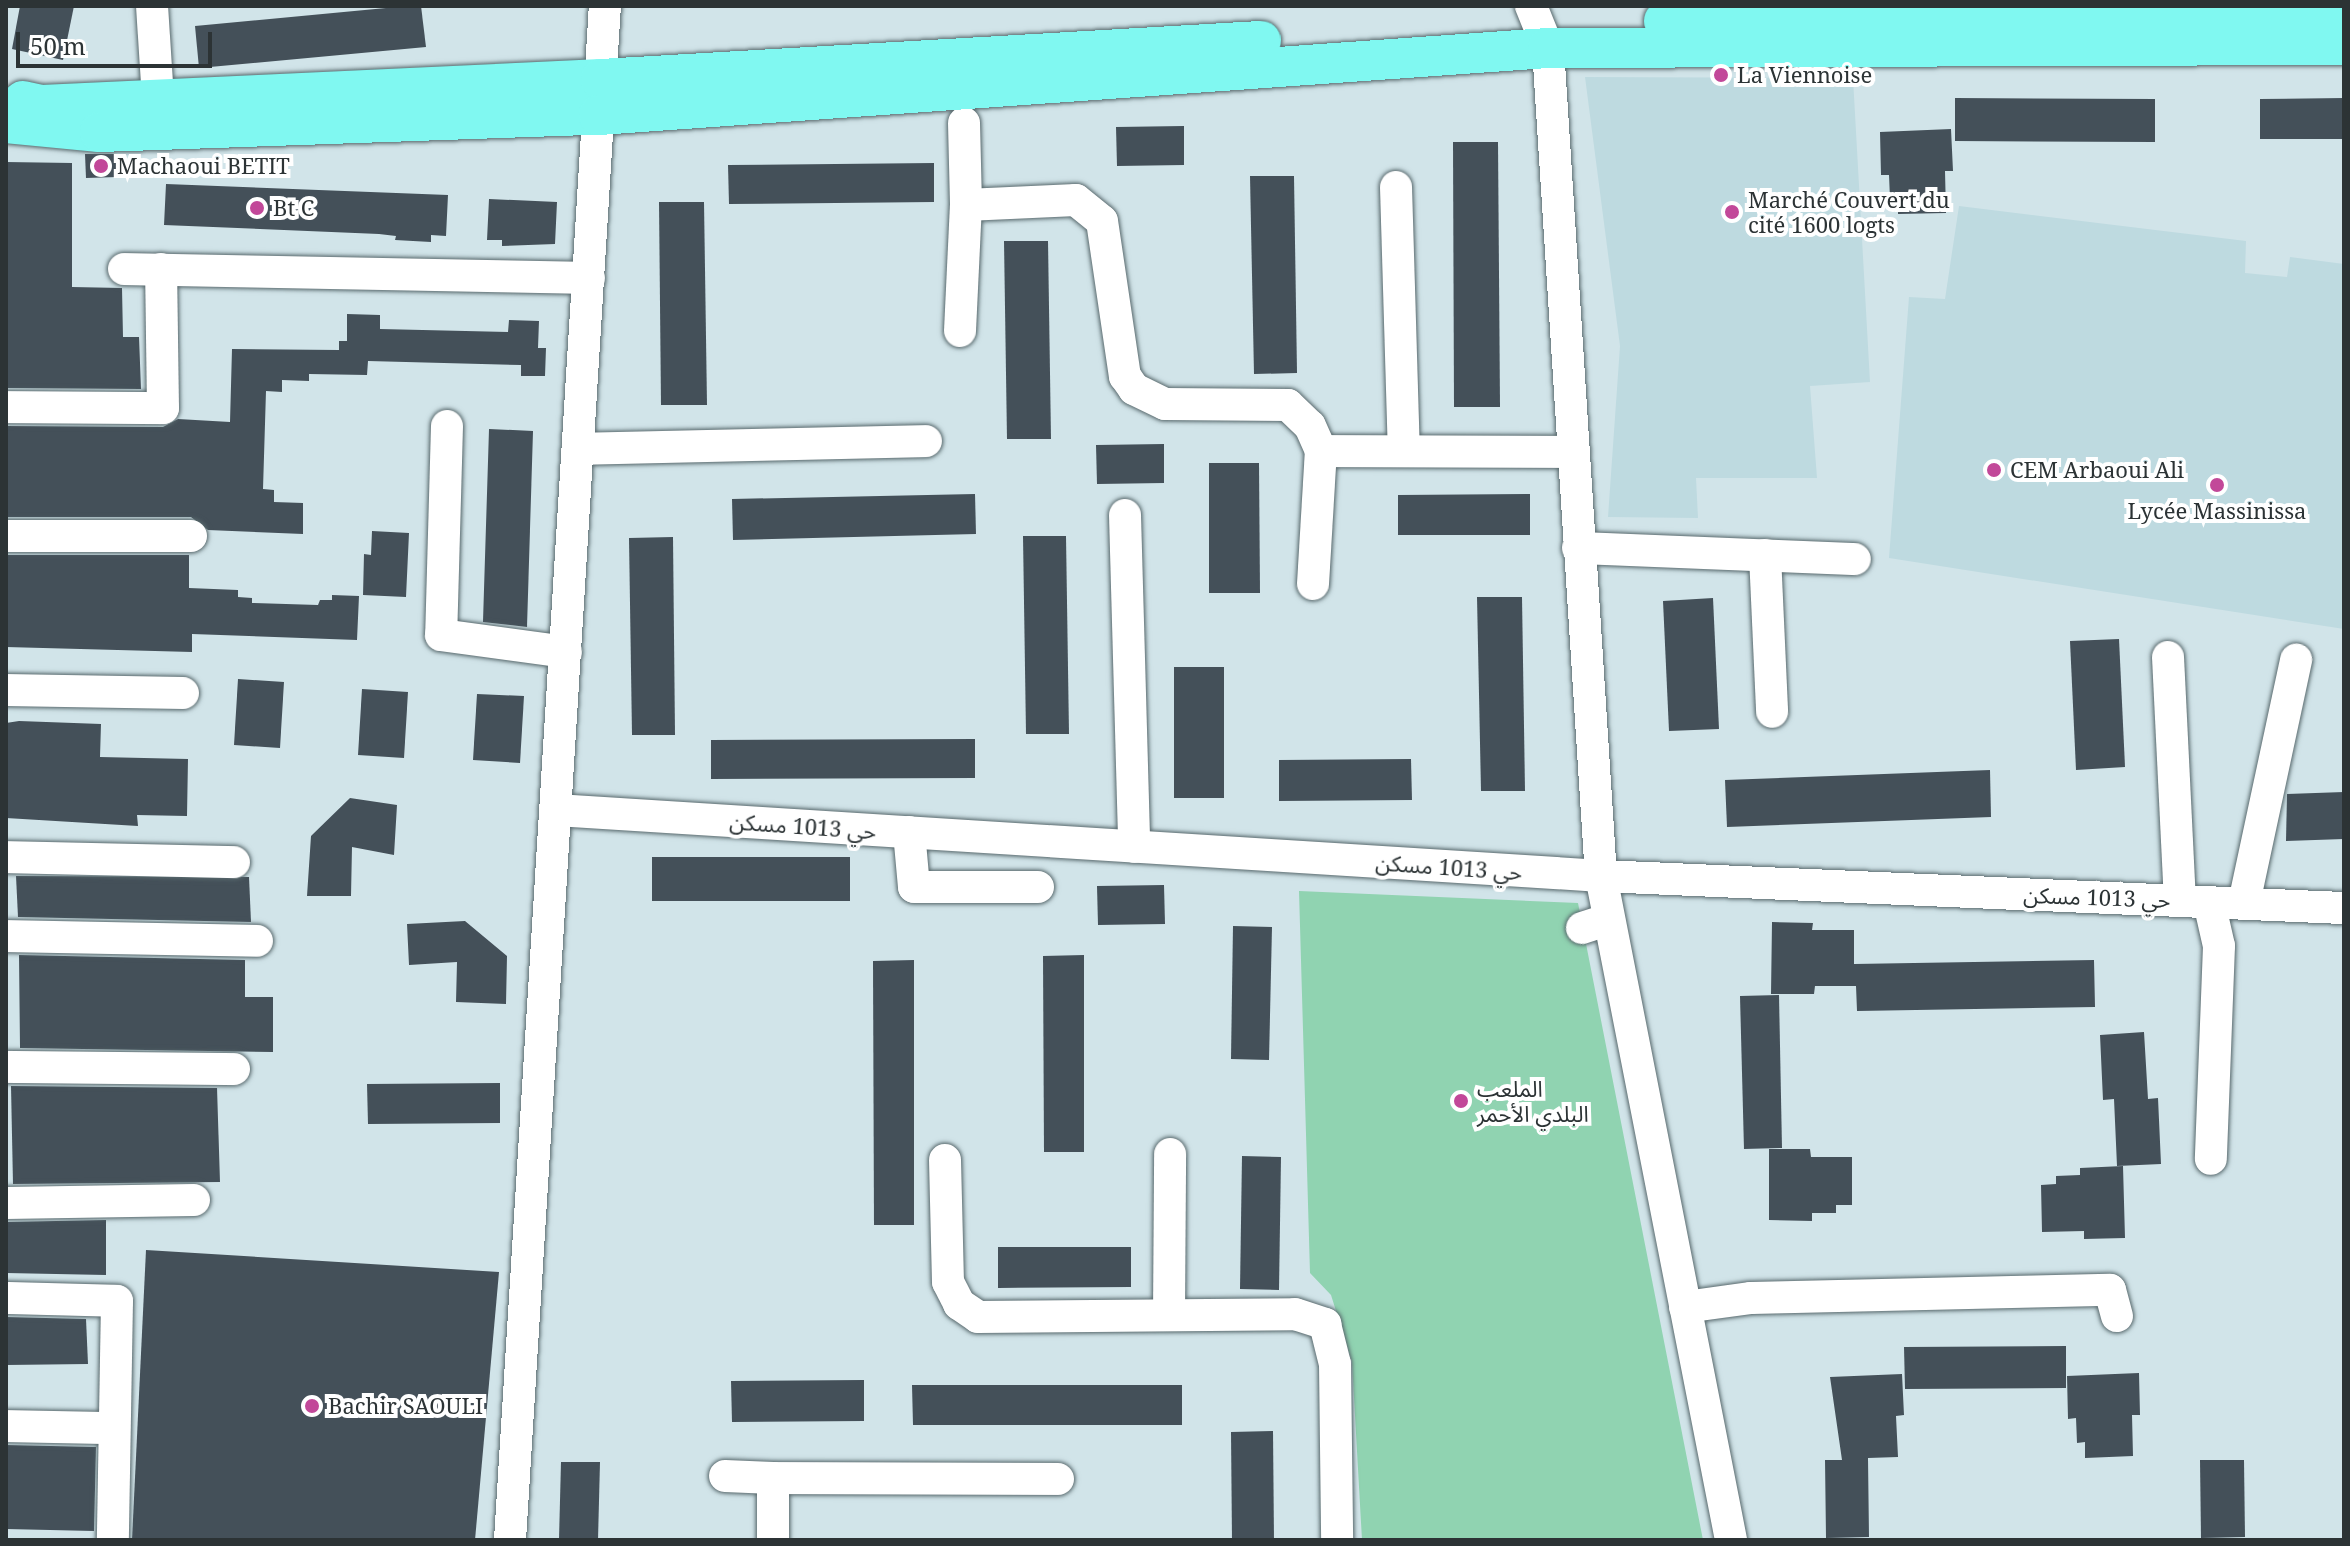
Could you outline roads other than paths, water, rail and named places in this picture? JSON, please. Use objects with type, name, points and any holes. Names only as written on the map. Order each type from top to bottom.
[{"type":"main road","points":[[6,123],[100,132],[1539,26],[1834,23],[2178,10],[2344,13]]},
{"type":"main road","points":[[1834,23],[2344,45]]},
{"type":"main road","points":[[6,97],[42,105],[158,98],[600,97]]},
{"type":"street","points":[[152,6],[158,98]]},
{"type":"street","points":[[510,1540],[605,6]]},
{"type":"street","points":[[1539,26],[1601,876],[1596,924],[1685,1307],[1731,1540]]},
{"type":"street","points":[[960,331],[966,205],[964,123]]},
{"type":"street","points":[[1396,187],[1404,451]]},
{"type":"street","points":[[966,205],[1076,200],[1090,208],[1102,221],[1125,376],[1134,389],[1165,404],[1288,405],[1310,426],[1321,451],[1313,584]]},
{"type":"street","points":[[124,269],[589,278]]},
{"type":"street","points":[[6,407],[163,408],[161,269]]},
{"type":"street","points":[[447,426],[441,635],[566,652]]},
{"type":"street","points":[[578,449],[926,441]]},
{"type":"street","points":[[1321,451],[1571,452]]},
{"type":"street","points":[[1125,515],[1134,847]]},
{"type":"street","points":[[6,536],[191,536]]},
{"type":"street","points":[[1578,548],[1855,559]]},
{"type":"street","points":[[1765,555],[1772,712]]},
{"type":"street","points":[[2168,657],[2195,901],[2219,946],[2211,1159]]},
{"type":"street","points":[[2244,903],[2296,660]]},
{"type":"street","points":[[6,690],[183,693]]},
{"type":"street","name":"حي 1013 مسكن","points":[[556,810],[1601,876],[2344,908]]},
{"type":"street","points":[[909,832],[914,887],[1038,887]]},
{"type":"street","points":[[6,857],[234,862]]},
{"type":"street","points":[[6,936],[257,941]]},
{"type":"street","points":[[6,1067],[234,1069]]},
{"type":"street","points":[[1169,1315],[1170,1154]]},
{"type":"street","points":[[945,1160],[948,1282],[959,1304],[978,1317],[1295,1314],[1325,1324],[1335,1364],[1337,1540]]},
{"type":"street","points":[[6,1203],[194,1200]]},
{"type":"street","points":[[1685,1307],[1751,1298],[2110,1290],[2117,1316]]},
{"type":"street","points":[[6,1298],[117,1301],[113,1540]]},
{"type":"street","points":[[6,1426],[114,1428]]},
{"type":"street","points":[[725,1476],[1058,1479]]},
{"type":"street","points":[[773,1478],[773,1540]]},
{"type":"place","name":"La Viennoise","points":[[1721,75]]},
{"type":"place","name":"Machaoui BETIT","points":[[101,166]]},
{"type":"place","name":"Bt C","points":[[257,208]]},
{"type":"place","name":"Marché Couvert du cité 1600 logts","points":[[1732,212]]},
{"type":"place","name":"CEM Arbaoui Ali","points":[[1994,470]]},
{"type":"place","name":"Lycée Massinissa","points":[[2217,485]]},
{"type":"place","name":"الملعب البلدي الأحمر","points":[[1461,1101]]},
{"type":"place","name":"Bachir SAOULI","points":[[312,1406]]}]
